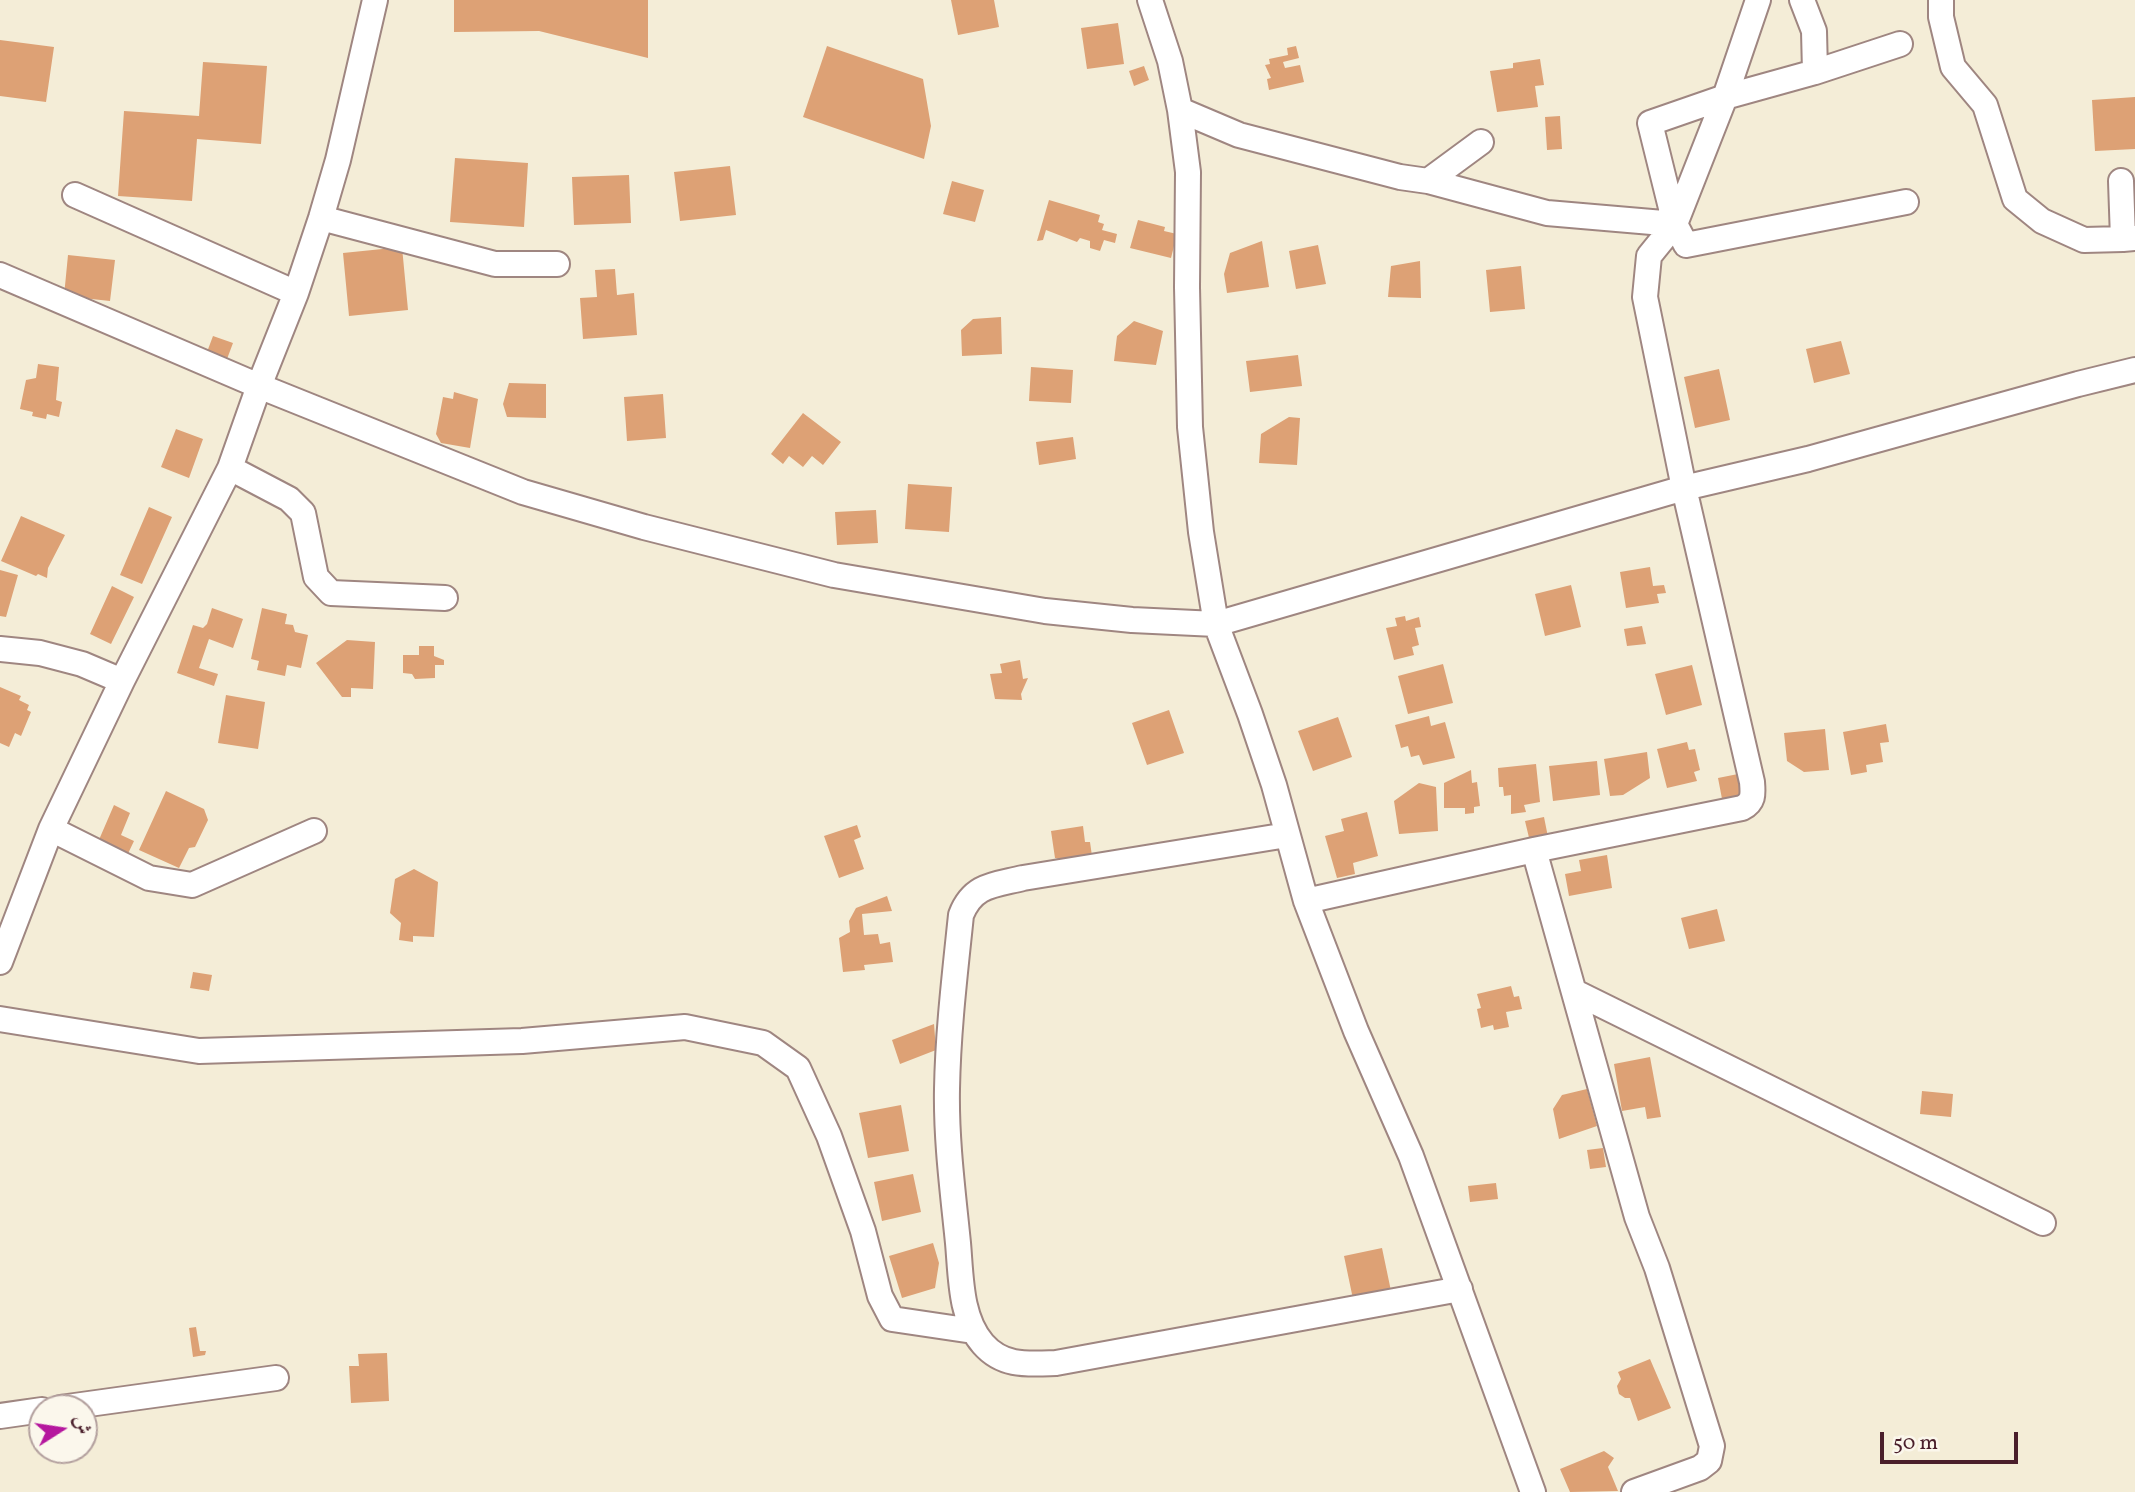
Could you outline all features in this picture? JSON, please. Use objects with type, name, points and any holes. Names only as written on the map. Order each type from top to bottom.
[{"type":"street","points":[[0,962],[51,829],[122,681],[230,468],[296,293],[321,218],[341,147],[375,0]]},
{"type":"street","points":[[1150,0],[1170,61],[1188,172],[1190,427],[1201,532],[1216,624],[1274,785],[1306,901],[1356,1031],[1411,1156],[1533,1492]]},
{"type":"street","points":[[1306,901],[1534,850],[1742,808],[1752,799],[1752,782],[1684,488],[1645,297],[1650,256],[1675,224],[1726,97],[1758,0]]},
{"type":"street","points":[[1802,0],[1814,31],[1815,72]]},
{"type":"street","points":[[1941,0],[1941,17],[1953,67],[1985,104],[2015,199],[2042,221],[2084,240],[2129,238],[2121,181]]},
{"type":"street","points":[[1900,44],[1650,123],[1675,224],[1686,245],[1906,202]]},
{"type":"street","points":[[1180,110],[1239,135],[1547,213],[1675,224]]},
{"type":"street","points":[[1428,181],[1481,142]]},
{"type":"street","points":[[75,195],[296,293]]},
{"type":"street","points":[[321,218],[495,264],[557,264]]},
{"type":"street","points":[[0,275],[259,386],[523,492],[644,527],[834,575],[1045,611],[1132,620],[1216,624],[1684,488],[1808,459],[2135,370]]},
{"type":"street","points":[[230,468],[289,499],[303,513],[316,577],[331,593],[445,598]]},
{"type":"street","points":[[0,649],[40,653],[82,664],[122,681]]},
{"type":"street","points":[[51,829],[149,878],[192,885],[314,831]]},
{"type":"street","points":[[1287,835],[1023,878],[989,886],[975,893],[966,902],[961,915],[947,1090],[954,1208],[963,1295],[973,1331],[993,1354],[1004,1360],[1022,1365],[1056,1363],[1460,1289]]},
{"type":"street","points":[[1534,850],[1637,1217],[1657,1268],[1712,1446],[1709,1461],[1700,1468],[1634,1492]]},
{"type":"street","points":[[1575,992],[2043,1223]]},
{"type":"street","points":[[0,1019],[199,1051],[522,1041],[685,1027],[763,1043],[798,1068],[829,1136],[863,1231],[880,1296],[892,1319],[973,1331]]},
{"type":"street","points":[[98,1403],[276,1378]]},
{"type":"street","points":[[0,1416],[28,1412]]},
{"type":"building","points":[[454,0],[648,0],[648,58],[539,31],[454,32]]},
{"type":"building","points":[[951,0],[994,0],[999,27],[958,35]]},
{"type":"building","points":[[1118,23],[1124,64],[1087,69],[1081,28]]},
{"type":"building","points":[[0,40],[54,47],[46,102],[0,96]]},
{"type":"building","points":[[827,46],[923,79],[931,126],[924,159],[803,117]]},
{"type":"building","points":[[1296,46],[1299,58],[1283,62],[1285,68],[1300,65],[1304,82],[1269,90],[1267,79],[1271,78],[1265,65],[1270,64],[1269,59],[1288,55],[1287,48]]},
{"type":"building","points":[[1540,59],[1544,85],[1535,86],[1538,107],[1497,112],[1490,71],[1513,68],[1513,63]]},
{"type":"building","points":[[203,62],[267,66],[261,144],[197,139],[192,201],[118,196],[124,111],[199,116]]},
{"type":"building","points":[[1144,66],[1149,80],[1134,86],[1129,71]]},
{"type":"building","points":[[2135,97],[2135,149],[2095,151],[2092,100]]},
{"type":"building","points":[[1560,116],[1562,149],[1547,150],[1545,117]]},
{"type":"building","points":[[455,158],[528,163],[524,227],[450,222]]},
{"type":"building","points":[[730,166],[736,215],[680,221],[674,172]]},
{"type":"building","points":[[629,175],[631,223],[574,225],[572,177]]},
{"type":"building","points":[[952,181],[984,190],[975,222],[943,214]]},
{"type":"building","points":[[1049,200],[1100,215],[1098,222],[1104,224],[1102,230],[1117,234],[1115,243],[1104,240],[1100,251],[1090,248],[1090,241],[1080,238],[1077,242],[1046,230],[1043,240],[1037,241]]},
{"type":"building","points":[[1138,220],[1165,227],[1164,231],[1177,234],[1171,258],[1130,248]]},
{"type":"building","points":[[1262,241],[1269,287],[1227,293],[1224,274],[1230,253]]},
{"type":"building","points":[[1318,245],[1326,284],[1296,289],[1289,251]]},
{"type":"building","points":[[402,247],[408,310],[349,316],[343,253]]},
{"type":"building","points":[[68,255],[115,260],[110,301],[64,296]]},
{"type":"building","points":[[1420,261],[1421,298],[1388,297],[1391,266]]},
{"type":"building","points":[[1521,266],[1525,309],[1490,312],[1486,270]]},
{"type":"building","points":[[615,269],[617,295],[634,293],[637,335],[583,339],[580,298],[597,297],[595,270]]},
{"type":"building","points":[[1001,317],[1002,354],[962,356],[961,330],[973,319]]},
{"type":"building","points":[[1134,321],[1163,331],[1156,365],[1114,361],[1117,336]]},
{"type":"building","points":[[213,336],[233,343],[221,375],[201,368]]},
{"type":"building","points":[[1841,341],[1850,374],[1814,383],[1806,349]]},
{"type":"building","points":[[1298,355],[1302,386],[1250,392],[1246,361]]},
{"type":"building","points":[[38,364],[59,367],[56,400],[62,402],[59,417],[47,414],[46,419],[32,416],[33,412],[20,409],[26,380],[36,378]]},
{"type":"building","points":[[1031,367],[1073,370],[1071,403],[1029,401]]},
{"type":"building","points":[[1719,369],[1730,420],[1695,428],[1684,377]]},
{"type":"building","points":[[509,383],[546,384],[546,418],[507,417],[503,404]]},
{"type":"building","points":[[454,392],[478,399],[470,448],[441,443],[436,434],[443,397],[453,399]]},
{"type":"building","points":[[663,394],[666,438],[627,441],[624,397]]},
{"type":"building","points":[[803,413],[841,442],[823,465],[812,456],[803,467],[789,456],[783,464],[771,454]]},
{"type":"building","points":[[1289,417],[1300,418],[1297,465],[1259,463],[1261,434]]},
{"type":"building","points":[[176,429],[203,439],[189,478],[161,467]]},
{"type":"building","points":[[1073,437],[1076,459],[1039,465],[1036,442]]},
{"type":"building","points":[[908,484],[952,487],[949,532],[905,529]]},
{"type":"building","points":[[149,507],[172,517],[142,584],[120,575]]},
{"type":"building","points":[[876,510],[878,543],[837,545],[835,512]]},
{"type":"building","points":[[21,516],[65,535],[48,568],[47,578],[1,561]]},
{"type":"building","points":[[1650,567],[1653,586],[1664,585],[1666,593],[1657,594],[1659,603],[1626,608],[1620,572]]},
{"type":"building","points":[[0,570],[18,575],[6,617],[0,616]]},
{"type":"building","points":[[1571,585],[1581,627],[1545,636],[1535,594]]},
{"type":"building","points":[[112,586],[134,597],[111,644],[90,634]]},
{"type":"building","points":[[212,608],[243,619],[233,648],[209,639],[199,668],[218,674],[214,686],[177,673],[193,625],[203,628]]},
{"type":"building","points":[[262,608],[287,614],[285,624],[293,625],[295,632],[308,635],[301,668],[287,665],[285,676],[257,670],[259,661],[251,659]]},
{"type":"building","points":[[1405,616],[1406,621],[1419,617],[1421,627],[1415,628],[1419,645],[1412,647],[1414,655],[1394,660],[1386,628],[1397,626],[1395,618]]},
{"type":"building","points":[[1642,626],[1646,644],[1627,646],[1624,629]]},
{"type":"building","points":[[347,640],[375,642],[373,689],[351,688],[351,697],[342,697],[316,663]]},
{"type":"building","points":[[419,646],[434,646],[434,656],[444,660],[444,665],[435,665],[435,678],[415,679],[412,674],[403,673],[403,655],[419,655]]},
{"type":"building","points":[[1020,660],[1023,679],[1028,678],[1021,694],[1022,700],[995,699],[990,674],[1002,673],[1000,664]]},
{"type":"building","points":[[1443,664],[1453,703],[1408,714],[1398,676]]},
{"type":"building","points":[[1692,665],[1702,705],[1666,715],[1655,674]]},
{"type":"building","points":[[0,687],[21,696],[19,700],[29,705],[27,710],[31,712],[21,736],[15,733],[9,747],[0,743]]},
{"type":"building","points":[[226,695],[265,702],[258,749],[218,743]]},
{"type":"building","points":[[1169,710],[1184,753],[1147,765],[1132,723]]},
{"type":"building","points":[[1429,716],[1431,726],[1445,722],[1455,758],[1423,765],[1419,755],[1411,757],[1408,746],[1401,748],[1395,725]]},
{"type":"building","points":[[1338,717],[1352,757],[1313,771],[1298,731]]},
{"type":"building","points":[[1886,724],[1889,742],[1880,743],[1883,762],[1866,765],[1867,772],[1851,775],[1843,732]]},
{"type":"building","points":[[1825,729],[1829,770],[1804,772],[1787,761],[1784,733]]},
{"type":"building","points":[[1687,742],[1689,750],[1695,749],[1700,770],[1694,772],[1697,781],[1667,788],[1657,749]]},
{"type":"building","points":[[1647,752],[1650,778],[1623,795],[1610,796],[1604,759]]},
{"type":"building","points":[[1597,761],[1600,795],[1553,801],[1549,766]]},
{"type":"building","points":[[1536,764],[1540,802],[1524,805],[1526,812],[1511,814],[1511,795],[1504,796],[1503,787],[1499,787],[1498,768]]},
{"type":"building","points":[[1471,770],[1472,783],[1477,782],[1480,806],[1474,807],[1474,813],[1465,814],[1465,808],[1444,808],[1444,783]]},
{"type":"building","points":[[1743,773],[1747,800],[1723,804],[1718,778]]},
{"type":"building","points":[[1419,783],[1436,787],[1438,831],[1399,834],[1394,801]]},
{"type":"building","points":[[166,791],[204,809],[208,820],[195,847],[189,848],[179,868],[139,850]]},
{"type":"building","points":[[114,805],[130,813],[121,835],[134,841],[124,862],[95,849]]},
{"type":"building","points":[[1367,812],[1378,856],[1353,863],[1355,874],[1337,878],[1325,836],[1344,831],[1341,819]]},
{"type":"building","points":[[1544,817],[1549,842],[1531,846],[1525,821]]},
{"type":"building","points":[[857,825],[861,837],[854,840],[864,869],[839,878],[824,836]]},
{"type":"building","points":[[1083,826],[1085,842],[1090,842],[1092,856],[1066,861],[1055,858],[1051,831]]},
{"type":"building","points":[[1607,855],[1612,888],[1569,896],[1565,874],[1581,871],[1579,860]]},
{"type":"building","points":[[414,869],[438,882],[434,937],[413,936],[413,942],[399,940],[401,923],[390,913],[395,879]]},
{"type":"building","points":[[887,896],[892,911],[862,914],[864,935],[878,934],[880,944],[890,942],[893,962],[864,965],[865,970],[843,972],[839,938],[850,932],[849,921],[856,908]]},
{"type":"building","points":[[1717,909],[1725,941],[1689,949],[1681,918]]},
{"type":"building","points":[[193,972],[212,975],[209,991],[190,988]]},
{"type":"building","points":[[1511,986],[1514,997],[1519,996],[1522,1009],[1506,1012],[1509,1027],[1494,1030],[1493,1025],[1481,1028],[1477,1009],[1481,1008],[1477,994]]},
{"type":"building","points":[[934,1024],[936,1050],[900,1064],[892,1040]]},
{"type":"building","points":[[1650,1057],[1661,1117],[1647,1119],[1645,1107],[1622,1111],[1614,1064]]},
{"type":"building","points":[[1587,1089],[1597,1126],[1559,1139],[1553,1109],[1562,1095]]},
{"type":"building","points":[[1922,1091],[1953,1094],[1951,1117],[1920,1114]]},
{"type":"building","points":[[901,1105],[909,1151],[868,1158],[859,1113]]},
{"type":"building","points":[[1603,1148],[1606,1167],[1590,1169],[1587,1150]]},
{"type":"building","points":[[913,1174],[921,1212],[882,1221],[874,1182]]},
{"type":"building","points":[[1496,1183],[1498,1199],[1470,1202],[1468,1186]]},
{"type":"building","points":[[933,1243],[939,1263],[935,1288],[902,1298],[889,1256]]},
{"type":"building","points":[[1382,1248],[1391,1291],[1353,1299],[1344,1256]]},
{"type":"building","points":[[196,1327],[200,1351],[206,1351],[205,1355],[193,1357],[189,1328]]},
{"type":"building","points":[[387,1353],[389,1401],[351,1403],[349,1366],[359,1366],[358,1354]]},
{"type":"building","points":[[1650,1359],[1671,1408],[1638,1421],[1630,1398],[1619,1394],[1617,1386],[1621,1379],[1618,1372]]},
{"type":"building","points":[[1604,1451],[1614,1458],[1608,1467],[1618,1491],[1570,1492],[1560,1469]]}]
